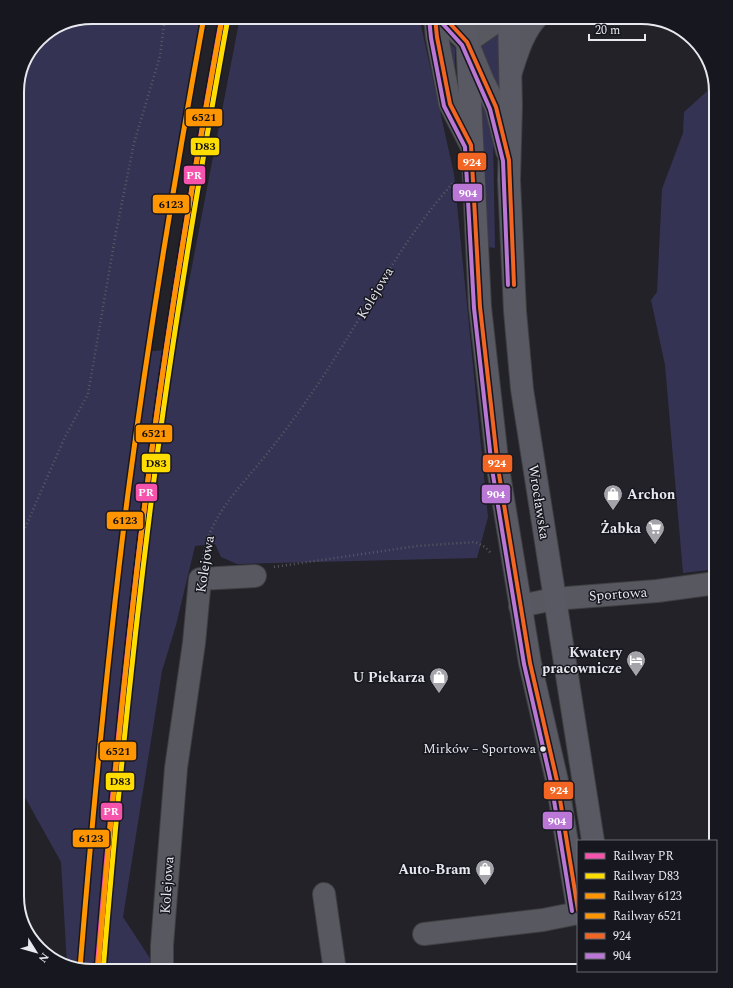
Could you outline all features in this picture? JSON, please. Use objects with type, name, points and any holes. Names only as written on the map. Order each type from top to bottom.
[{"type":"main road","points":[[467,24],[470,54],[471,145],[480,307],[498,468],[531,668],[557,781],[577,904]]},
{"type":"main road","name":"Wrocławska","points":[[509,24],[509,160],[515,312],[522,389],[593,840]]},
{"type":"street","points":[[436,24],[450,104],[471,145]]},
{"type":"street","name":"Wrocławska","points":[[448,24],[470,54],[496,106],[509,160]]},
{"type":"street","points":[[470,54],[483,32],[494,24]]},
{"type":"street","points":[[510,64],[530,24]]},
{"type":"street","points":[[200,579],[255,576]]},
{"type":"street","name":"Kolejowa","points":[[162,964],[162,945],[176,768],[194,643],[200,579]]},
{"type":"street","name":"Sportowa","points":[[520,606],[554,599],[657,591],[709,584]]},
{"type":"street","points":[[324,894],[334,964]]},
{"type":"street","points":[[424,934],[543,920],[577,914]]},
{"type":"path","points":[[24,530],[65,437],[88,394],[116,232],[134,143],[160,56],[164,24]]},
{"type":"path","name":"Kolejowa","points":[[200,579],[209,533],[220,512],[271,450],[318,385],[402,248],[452,184]]},
{"type":"path","points":[[255,576],[262,569],[417,546],[475,542],[485,547],[495,557]]},
{"type":"shaded area","points":[[204,24],[144,352],[176,349],[239,24],[421,24],[454,174],[488,517],[477,558],[237,564],[221,557],[215,544],[195,546],[176,625],[162,671],[123,917],[154,964],[92,964],[67,959],[61,862],[24,796],[24,88],[26,75],[31,62],[47,41],[58,33],[79,25]]},
{"type":"shaded area","points":[[498,32],[501,96],[479,53],[483,43]]},
{"type":"shaded area","points":[[448,42],[455,48],[456,98]]},
{"type":"shaded area","points":[[709,90],[709,570],[683,573],[665,365],[651,300],[657,292],[662,189],[683,133],[684,112]]},
{"type":"shaded area","points":[[483,93],[493,137],[495,248],[487,247],[486,186],[480,101]]},
{"type":"rail line","name":"6123","points":[[80,963],[101,730],[128,493],[163,255],[203,24]]},
{"type":"rail line","name":"PR","points":[[98,964],[125,673],[154,435],[181,256],[221,24]]},
{"type":"rail line","name":"6521","points":[[99,964],[119,732],[146,495],[162,376],[221,24]]},
{"type":"rail line","name":"D83","points":[[104,964],[131,673],[160,435],[187,256],[227,24]]},
{"type":"transit line","name":"904","points":[[430,24],[444,106],[465,147],[474,308],[492,469],[524,664],[551,782],[572,911]]},
{"type":"transit line","name":"924","points":[[436,24],[450,104],[471,145],[480,307],[498,468],[530,663],[557,781],[577,904]]},
{"type":"transit line","name":"904","points":[[443,24],[462,45],[490,109],[503,161],[508,285]]},
{"type":"transit line","name":"924","points":[[450,24],[467,42],[496,107],[509,160],[514,285]]},
{"type":"place","name":"Archon","points":[[613,511]]},
{"type":"place","name":"Żabka","points":[[655,545]]},
{"type":"place","name":"Kwatery pracownicze","points":[[636,677]]},
{"type":"place","name":"U Piekarza","points":[[439,694]]},
{"type":"place","name":"Mirków – Sportowa","points":[[543,749]]},
{"type":"place","name":"Auto-Bram","points":[[485,886]]}]
